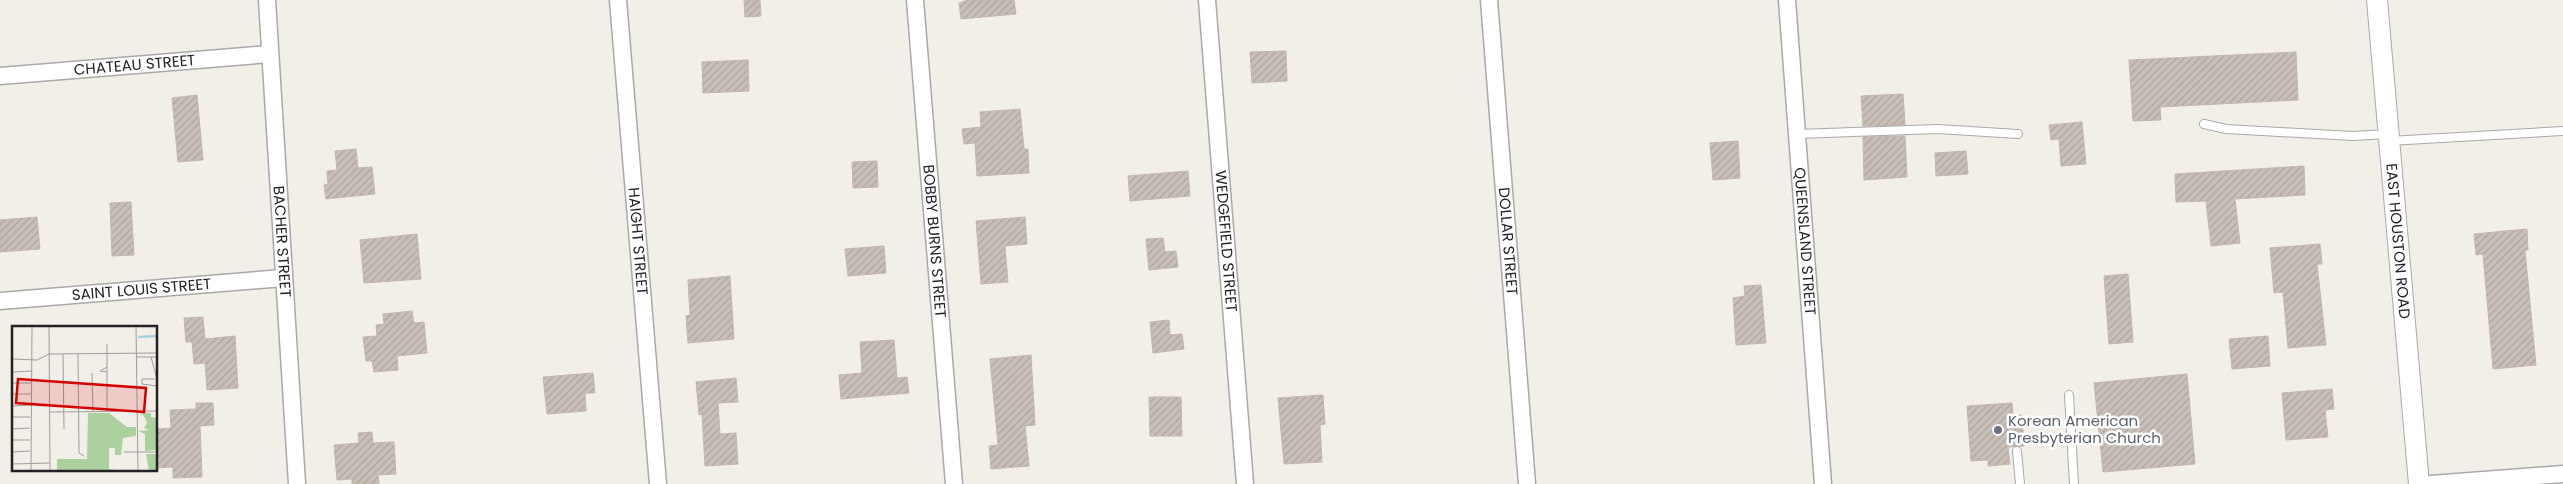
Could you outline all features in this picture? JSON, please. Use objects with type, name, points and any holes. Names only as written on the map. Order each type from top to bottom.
[{"type":"street","name":"BACHER STREET","points":[[267,0],[297,484]]},
{"type":"street","name":"HAIGHT STREET","points":[[618,0],[658,484]]},
{"type":"street","name":"BOBBY BURNS STREET","points":[[915,0],[954,484]]},
{"type":"street","name":"WEDGEFIELD STREET","points":[[1207,0],[1245,484]]},
{"type":"street","name":"DOLLAR STREET","points":[[1489,0],[1527,484]]},
{"type":"street","name":"QUEENSLAND STREET","points":[[1786,0],[1823,484]]},
{"type":"street","name":"EAST HOUSTON ROAD","points":[[2377,0],[2419,484]]},
{"type":"street","name":"CHATEAU STREET","points":[[0,76],[270,54]]},
{"type":"street","name":"SAINT LOUIS STREET","points":[[0,301],[283,278]]},
{"type":"street","points":[[2431,484],[2563,474]]},
{"type":"lane","points":[[2204,124],[2226,129],[2389,138],[2563,131]]},
{"type":"lane","points":[[1796,134],[1938,129],[2018,134]]},
{"type":"lane","points":[[2069,395],[2074,484]]},
{"type":"lane","points":[[2017,451],[2020,484]]},
{"type":"building","points":[[744,0],[760,0],[761,16],[745,17]]},
{"type":"building","points":[[968,0],[1014,0],[1016,14],[961,19],[959,3]]},
{"type":"building","points":[[1286,51],[1287,81],[1252,83],[1250,52]]},
{"type":"building","points":[[2296,52],[2298,100],[2160,107],[2161,120],[2133,121],[2129,60]]},
{"type":"building","points":[[748,60],[749,91],[703,93],[702,62]]},
{"type":"building","points":[[1903,94],[1905,125],[1863,126],[1861,96]]},
{"type":"building","points":[[197,95],[203,160],[178,162],[172,98]]},
{"type":"building","points":[[1020,109],[1024,149],[1028,149],[1029,173],[977,176],[975,143],[964,144],[962,129],[981,127],[980,112]]},
{"type":"building","points":[[2082,122],[2086,164],[2061,166],[2059,139],[2051,140],[2049,125]]},
{"type":"building","points":[[1905,136],[1907,177],[1864,180],[1863,137]]},
{"type":"building","points":[[1738,141],[1740,178],[1713,180],[1710,143]]},
{"type":"building","points":[[356,149],[358,168],[372,167],[375,194],[326,199],[324,185],[328,184],[327,171],[337,170],[335,151]]},
{"type":"building","points":[[1966,151],[1968,174],[1936,176],[1935,153]]},
{"type":"building","points":[[877,161],[878,187],[853,188],[852,162]]},
{"type":"building","points":[[2304,166],[2305,195],[2235,199],[2240,243],[2211,246],[2206,201],[2176,202],[2175,174]]},
{"type":"building","points":[[1188,171],[1190,196],[1130,201],[1128,176]]},
{"type":"building","points":[[131,202],[134,255],[112,256],[110,203]]},
{"type":"building","points":[[37,217],[40,249],[0,252],[0,220]]},
{"type":"building","points":[[1025,217],[1027,244],[1005,246],[1008,282],[981,284],[976,221]]},
{"type":"building","points":[[2527,229],[2528,250],[2525,250],[2536,365],[2493,369],[2483,254],[2476,255],[2474,234]]},
{"type":"building","points":[[417,234],[421,279],[364,283],[360,240]]},
{"type":"building","points":[[1163,238],[1165,252],[1176,251],[1178,267],[1149,270],[1146,239]]},
{"type":"building","points":[[2320,244],[2322,264],[2317,264],[2326,345],[2288,348],[2283,292],[2274,293],[2270,248]]},
{"type":"building","points":[[884,246],[886,273],[848,276],[845,249]]},
{"type":"building","points":[[2128,274],[2133,342],[2109,344],[2104,276]]},
{"type":"building","points":[[730,276],[734,339],[688,343],[686,316],[690,315],[688,280]]},
{"type":"building","points":[[1761,285],[1766,343],[1736,345],[1733,298],[1745,296],[1744,286]]},
{"type":"building","points":[[412,311],[414,323],[424,322],[427,353],[397,356],[398,370],[374,372],[372,361],[366,361],[363,337],[377,336],[376,325],[384,324],[383,314]]},
{"type":"building","points":[[203,317],[205,339],[235,336],[238,388],[207,390],[205,363],[194,364],[192,342],[186,342],[184,318]]},
{"type":"building","points":[[1169,320],[1170,335],[1182,334],[1184,349],[1153,353],[1150,322]]},
{"type":"building","points":[[2268,336],[2270,366],[2232,369],[2229,339]]},
{"type":"building","points":[[894,340],[897,378],[907,377],[909,393],[841,399],[839,375],[862,373],[860,342]]},
{"type":"building","points":[[1031,355],[1035,425],[1025,426],[1029,466],[991,469],[989,446],[998,445],[990,359]]},
{"type":"building","points":[[593,373],[595,393],[585,393],[586,411],[547,414],[543,377]]},
{"type":"building","points":[[2187,374],[2195,464],[2103,472],[2094,383]]},
{"type":"building","points":[[736,378],[738,402],[718,403],[720,434],[736,433],[738,464],[705,466],[702,414],[699,415],[696,382]]},
{"type":"building","points":[[2332,389],[2334,409],[2325,410],[2328,437],[2286,440],[2282,393]]},
{"type":"building","points":[[1323,395],[1325,424],[1320,425],[1322,462],[1284,464],[1278,398]]},
{"type":"building","points":[[1149,397],[1181,397],[1182,436],[1150,436]]},
{"type":"building","points":[[196,403],[213,403],[214,425],[200,426],[202,477],[173,478],[173,467],[158,468],[158,429],[171,428],[170,410],[196,409]]},
{"type":"building","points":[[2012,403],[2013,415],[2022,415],[2024,446],[2008,447],[2010,464],[1988,466],[1988,460],[1971,461],[1967,406]]},
{"type":"building","points":[[372,432],[373,443],[394,442],[396,474],[378,475],[379,484],[352,484],[352,479],[337,480],[334,445],[359,443],[358,433]]},
{"type":"place","name":"Korean American Presbyterian Church","points":[[1998,430]]}]
